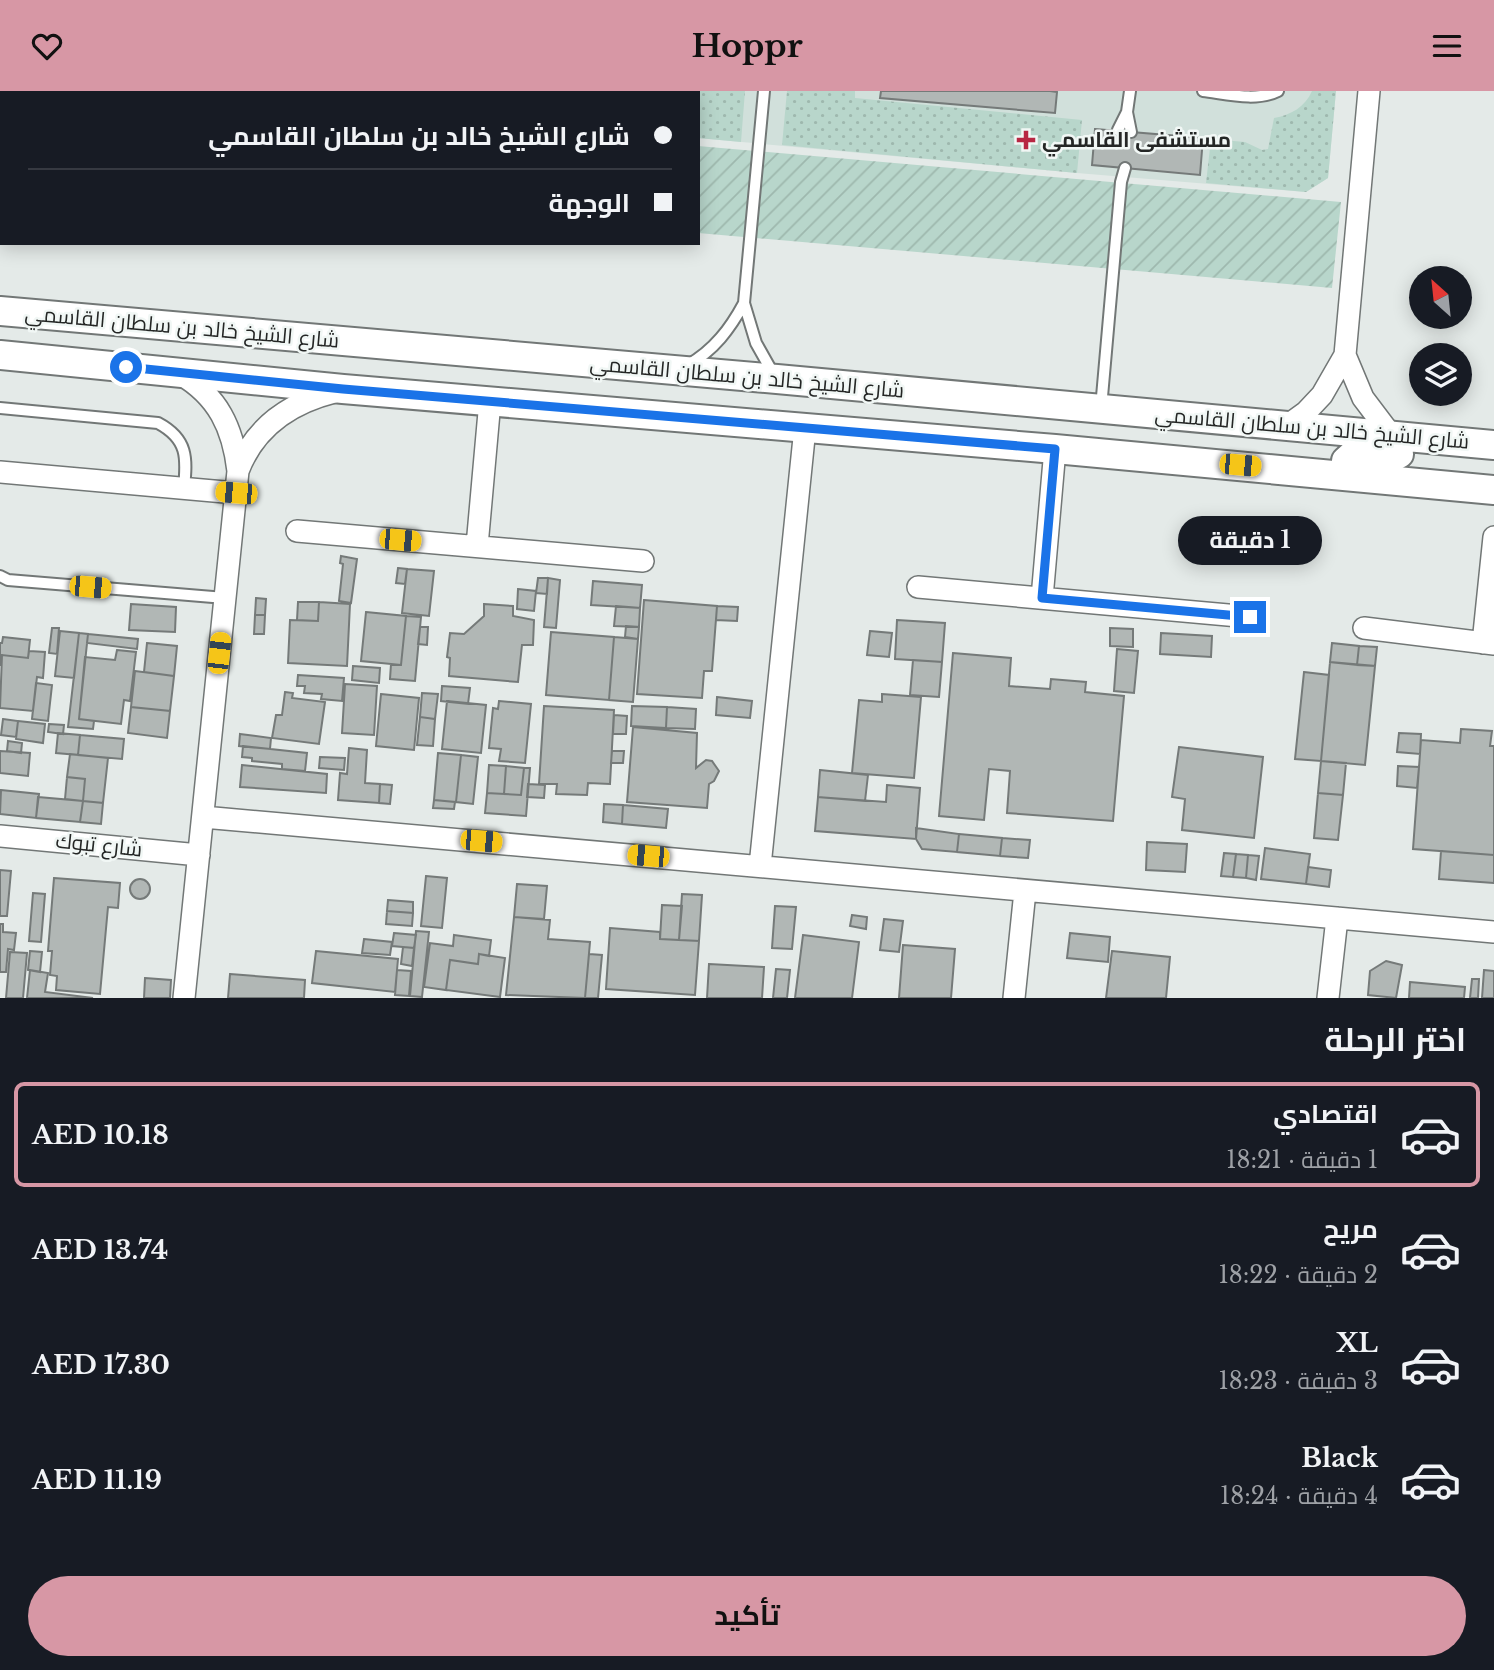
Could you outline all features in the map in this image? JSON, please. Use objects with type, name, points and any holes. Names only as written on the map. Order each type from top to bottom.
[{"type":"main road","name":"شارع الشيخ خالد بن سلطان القاسمي","points":[[0,311],[1494,445]]},
{"type":"main road","name":"شارع الشيخ خالد بن سلطان القاسمي","points":[[0,355],[343,389],[1055,449],[1494,490]]},
{"type":"main road","points":[[1345,475],[1346,461],[1356,452],[1432,453],[1446,450],[1459,442]]},
{"type":"street","points":[[1288,425],[1307,412],[1322,395],[1345,355],[1369,91]]},
{"type":"street","points":[[1345,355],[1363,398],[1391,435]]},
{"type":"street","points":[[177,372],[197,384],[214,401],[227,423],[235,446],[238,471],[184,998]]},
{"type":"street","points":[[238,471],[253,441],[271,421],[292,406],[343,389]]},
{"type":"street","points":[[477,546],[491,401]]},
{"type":"street","points":[[760,866],[805,428]]},
{"type":"street","points":[[1042,598],[1055,449]]},
{"type":"street","points":[[0,472],[236,493]]},
{"type":"street","points":[[297,531],[643,561]]},
{"type":"street","points":[[1364,628],[1489,643],[1494,537]]},
{"type":"street","points":[[918,587],[1250,617]]},
{"type":"street","points":[[202,817],[1494,932]]},
{"type":"street","name":"شارع تبوك","points":[[0,836],[199,855]]},
{"type":"street","points":[[1014,998],[1025,891]]},
{"type":"street","points":[[1328,998],[1336,919]]},
{"type":"lane","points":[[678,370],[699,359],[717,343],[733,325],[744,303],[764,91]]},
{"type":"lane","points":[[1118,131],[1127,113],[1130,91]]},
{"type":"lane","points":[[1203,91],[1255,97],[1278,91]]},
{"type":"lane","points":[[1127,113],[1131,132]]},
{"type":"lane","points":[[1101,408],[1122,171]]},
{"type":"lane","points":[[744,303],[756,343],[777,379]]},
{"type":"lane","points":[[0,408],[158,423],[169,429],[184,450],[184,488]]},
{"type":"lane","points":[[0,576],[8,580],[225,598]]},
{"type":"shaded area","name":"مستشفى القاسمي","points":[[700,91],[1336,91],[1328,178],[1306,192],[700,138]]},
{"type":"green space","points":[[700,91],[745,91],[741,142],[700,138]]},
{"type":"green space","points":[[787,91],[855,91],[855,98],[1082,120],[1077,173],[782,145]]},
{"type":"green space","points":[[1312,91],[1336,91],[1328,178],[1306,192],[1206,183],[1211,139],[1245,142],[1262,150],[1268,149],[1274,118],[1297,109],[1306,102]]},
{"type":"green space","points":[[700,146],[1341,202],[1332,288],[700,233]]},
{"type":"building","points":[[881,91],[1057,92],[1055,113],[880,98]]},
{"type":"building","points":[[1095,129],[1203,138],[1200,175],[1092,165]]},
{"type":"building","points":[[341,556],[357,559],[351,603],[339,601],[343,564],[340,563]]},
{"type":"building","points":[[398,568],[407,569],[405,584],[396,583]]},
{"type":"building","points":[[407,569],[434,571],[429,616],[402,613]]},
{"type":"building","points":[[538,578],[548,578],[547,594],[536,593]]},
{"type":"building","points":[[548,578],[560,580],[556,628],[544,627]]},
{"type":"building","points":[[593,581],[642,585],[640,608],[591,605]]},
{"type":"building","points":[[518,589],[536,591],[534,611],[517,609]]},
{"type":"building","points":[[256,598],[266,599],[265,615],[255,615]]},
{"type":"building","points":[[644,600],[717,606],[712,671],[704,671],[702,698],[637,694]]},
{"type":"building","points":[[298,602],[319,602],[318,621],[297,620]]},
{"type":"building","points":[[319,602],[350,604],[347,666],[288,663],[290,620],[318,621]]},
{"type":"building","points":[[131,604],[176,607],[175,632],[129,630]]},
{"type":"building","points":[[484,604],[513,606],[513,616],[534,620],[533,645],[522,645],[518,682],[449,676],[450,658],[447,657],[450,633],[464,634],[484,616]]},
{"type":"building","points":[[616,606],[640,608],[639,627],[614,626]]},
{"type":"building","points":[[717,606],[738,607],[737,621],[716,620]]},
{"type":"building","points":[[366,612],[406,616],[401,665],[361,661]]},
{"type":"building","points":[[255,615],[265,615],[264,634],[254,634]]},
{"type":"building","points":[[406,616],[421,617],[415,681],[390,679],[391,664],[401,665]]},
{"type":"building","points":[[897,620],[945,623],[942,662],[895,659]]},
{"type":"building","points":[[626,626],[639,627],[638,639],[625,637]]},
{"type":"building","points":[[420,627],[428,627],[427,645],[418,644]]},
{"type":"building","points":[[52,628],[59,628],[57,654],[49,653]]},
{"type":"building","points":[[1110,628],[1133,629],[1133,647],[1110,646]]},
{"type":"building","points":[[60,631],[79,633],[74,678],[55,676]]},
{"type":"building","points":[[870,631],[892,633],[889,657],[867,655]]},
{"type":"building","points":[[551,632],[614,637],[609,700],[546,695]]},
{"type":"building","points":[[79,633],[88,634],[79,719],[94,721],[93,729],[68,727]]},
{"type":"building","points":[[1161,633],[1212,636],[1211,657],[1160,654]]},
{"type":"building","points":[[88,634],[138,639],[137,649],[87,643]]},
{"type":"building","points":[[3,637],[30,640],[28,658],[2,655],[0,666],[0,643]]},
{"type":"building","points":[[614,637],[638,639],[633,702],[609,700]]},
{"type":"building","points":[[147,643],[177,646],[174,676],[144,672]]},
{"type":"building","points":[[1332,643],[1359,646],[1357,665],[1330,662]]},
{"type":"building","points":[[1359,646],[1377,647],[1375,666],[1357,665]]},
{"type":"building","points":[[1117,649],[1138,651],[1134,693],[1114,691]]},
{"type":"building","points":[[117,650],[136,652],[130,701],[124,700],[121,724],[79,719],[85,657],[115,660]]},
{"type":"building","points":[[29,651],[45,652],[43,678],[37,677],[33,711],[0,708],[2,655],[28,658]]},
{"type":"building","points":[[953,653],[1011,658],[1009,686],[1050,689],[1051,679],[1086,682],[1085,692],[1124,696],[1113,821],[1007,813],[1010,771],[989,769],[984,820],[939,816]]},
{"type":"building","points":[[913,660],[942,662],[939,697],[910,695]]},
{"type":"building","points":[[1330,662],[1375,666],[1365,765],[1321,761]]},
{"type":"building","points":[[353,666],[380,668],[379,683],[352,680]]},
{"type":"building","points":[[135,671],[174,676],[170,711],[131,707]]},
{"type":"building","points":[[1304,672],[1329,675],[1321,761],[1295,759]]},
{"type":"building","points":[[298,675],[344,678],[342,701],[321,699],[322,694],[304,693],[305,686],[297,686]]},
{"type":"building","points":[[36,683],[52,685],[48,721],[32,719]]},
{"type":"building","points":[[345,684],[377,686],[374,735],[342,733]]},
{"type":"building","points":[[442,686],[470,688],[468,704],[441,701]]},
{"type":"building","points":[[285,692],[293,693],[292,698],[325,702],[319,744],[272,738],[276,715],[282,715]]},
{"type":"building","points":[[422,693],[438,694],[435,719],[420,717]]},
{"type":"building","points":[[381,694],[419,698],[414,750],[376,746]]},
{"type":"building","points":[[882,694],[921,697],[914,778],[852,773],[859,700],[882,702]]},
{"type":"building","points":[[717,697],[752,701],[750,718],[716,715]]},
{"type":"building","points":[[447,701],[486,705],[481,753],[442,749]]},
{"type":"building","points":[[499,701],[531,704],[525,763],[499,761],[501,749],[489,748],[493,708],[498,709]]},
{"type":"building","points":[[544,706],[614,710],[610,784],[588,783],[587,795],[556,794],[557,784],[539,784]]},
{"type":"building","points":[[632,706],[667,707],[666,728],[631,726]]},
{"type":"building","points":[[131,707],[170,711],[167,738],[128,733]]},
{"type":"building","points":[[667,707],[696,709],[695,729],[666,728]]},
{"type":"building","points":[[614,715],[627,716],[626,734],[613,734]]},
{"type":"building","points":[[420,717],[435,719],[433,746],[417,745]]},
{"type":"building","points":[[3,719],[18,721],[16,737],[1,735]]},
{"type":"building","points":[[18,721],[45,724],[43,743],[16,739]]},
{"type":"building","points":[[49,724],[64,725],[63,734],[48,732]]},
{"type":"building","points":[[633,727],[697,733],[696,768],[706,760],[712,761],[719,771],[714,781],[709,784],[707,808],[627,802]]},
{"type":"building","points":[[1461,729],[1492,731],[1490,746],[1494,746],[1494,855],[1413,849],[1421,740],[1460,743]]},
{"type":"building","points":[[58,733],[80,735],[78,755],[56,753]]},
{"type":"building","points":[[1399,733],[1421,734],[1420,754],[1397,752]]},
{"type":"building","points":[[240,734],[271,738],[270,749],[239,746]]},
{"type":"building","points":[[80,735],[124,739],[122,759],[78,755]]},
{"type":"building","points":[[8,741],[22,743],[21,753],[7,751]]},
{"type":"building","points":[[243,746],[307,753],[305,771],[282,769],[282,764],[252,761],[252,758],[242,757]]},
{"type":"building","points":[[1179,747],[1263,757],[1254,838],[1182,830],[1185,799],[1172,797]]},
{"type":"building","points":[[349,748],[367,750],[365,783],[380,784],[379,803],[338,800],[340,773],[347,774]]},
{"type":"building","points":[[0,751],[30,753],[28,776],[0,773]]},
{"type":"building","points":[[612,751],[624,751],[623,763],[611,763]]},
{"type":"building","points":[[438,753],[461,755],[456,802],[434,800]]},
{"type":"building","points":[[70,754],[108,758],[103,803],[83,801],[85,779],[67,777]]},
{"type":"building","points":[[461,755],[478,757],[473,804],[456,802]]},
{"type":"building","points":[[320,757],[345,758],[344,770],[319,768]]},
{"type":"building","points":[[1321,761],[1346,763],[1343,795],[1318,793]]},
{"type":"building","points":[[242,765],[327,774],[326,793],[240,787]]},
{"type":"building","points":[[489,765],[506,766],[504,794],[487,793]]},
{"type":"building","points":[[506,766],[524,768],[521,795],[504,794]]},
{"type":"building","points":[[1398,766],[1419,767],[1417,788],[1397,786]]},
{"type":"building","points":[[524,768],[530,768],[526,816],[485,813],[487,793],[521,795]]},
{"type":"building","points":[[820,770],[868,775],[865,801],[818,797]]},
{"type":"building","points":[[67,777],[85,779],[83,801],[65,799]]},
{"type":"building","points":[[380,784],[392,785],[390,804],[379,803]]},
{"type":"building","points":[[528,784],[545,785],[544,798],[527,797]]},
{"type":"building","points":[[887,785],[920,788],[916,839],[815,831],[818,797],[886,802]]},
{"type":"building","points":[[1,790],[39,794],[36,818],[0,814]]},
{"type":"building","points":[[1318,793],[1343,795],[1338,840],[1314,838]]},
{"type":"building","points":[[38,797],[83,801],[80,822],[36,818]]},
{"type":"building","points":[[434,800],[455,802],[454,809],[433,808]]},
{"type":"building","points":[[83,801],[103,803],[101,824],[80,822]]},
{"type":"building","points":[[604,804],[623,805],[622,824],[603,822]]},
{"type":"building","points":[[623,805],[668,809],[666,828],[622,824]]},
{"type":"building","points":[[916,828],[959,834],[957,852],[922,849],[916,839]]},
{"type":"building","points":[[959,834],[1002,838],[1000,856],[957,852]]},
{"type":"building","points":[[1002,838],[1030,840],[1028,858],[1000,856]]},
{"type":"building","points":[[1147,842],[1187,844],[1185,872],[1146,870]]},
{"type":"building","points":[[1265,848],[1310,854],[1306,884],[1261,879]]},
{"type":"building","points":[[1441,851],[1494,855],[1494,883],[1439,879]]},
{"type":"building","points":[[1224,853],[1236,854],[1233,877],[1221,876]]},
{"type":"building","points":[[1236,854],[1248,855],[1246,878],[1233,877]]},
{"type":"building","points":[[1248,855],[1259,856],[1256,880],[1246,878]]},
{"type":"building","points":[[1308,867],[1331,870],[1329,887],[1306,884]]},
{"type":"building","points":[[0,870],[11,871],[7,916],[0,916]]},
{"type":"building","points":[[426,876],[447,878],[442,928],[421,926]]},
{"type":"building","points":[[54,878],[120,883],[118,908],[108,907],[100,994],[56,990],[57,976],[50,975],[52,951],[48,951]]},
{"type":"building","points":[[140,879],[147,882],[150,889],[147,896],[140,899],[133,896],[130,889],[133,882]]},
{"type":"building","points":[[517,884],[547,886],[544,919],[514,917]]},
{"type":"building","points":[[33,893],[45,894],[41,942],[29,941]]},
{"type":"building","points":[[682,894],[702,895],[699,941],[679,940]]},
{"type":"building","points":[[388,900],[413,902],[413,913],[387,911]]},
{"type":"building","points":[[662,905],[682,906],[679,940],[660,939]]},
{"type":"building","points":[[775,906],[796,907],[792,949],[772,948]]},
{"type":"building","points":[[387,911],[413,913],[412,926],[386,924]]},
{"type":"building","points":[[852,915],[867,917],[866,929],[850,926]]},
{"type":"building","points":[[514,917],[550,920],[548,939],[590,942],[585,998],[506,995]]},
{"type":"building","points":[[884,919],[903,921],[899,952],[880,950]]},
{"type":"building","points":[[0,924],[3,924],[3,932],[16,933],[14,950],[8,949],[6,972],[0,972]]},
{"type":"building","points":[[610,928],[660,932],[660,939],[699,941],[695,995],[606,989]]},
{"type":"building","points":[[416,931],[429,932],[422,997],[410,996]]},
{"type":"building","points":[[394,933],[416,935],[414,948],[392,946]]},
{"type":"building","points":[[1070,933],[1110,937],[1108,962],[1067,958]]},
{"type":"building","points":[[454,935],[491,940],[489,956],[479,954],[478,964],[450,960],[446,990],[424,987],[430,943],[453,946]]},
{"type":"building","points":[[803,935],[859,942],[852,998],[795,998]]},
{"type":"building","points":[[364,939],[392,942],[390,955],[362,953]]},
{"type":"building","points":[[903,945],[955,949],[951,998],[899,998]]},
{"type":"building","points":[[403,947],[414,948],[412,966],[401,964]]},
{"type":"building","points":[[30,951],[42,952],[40,972],[28,970]]},
{"type":"building","points":[[316,951],[398,959],[395,992],[312,983]]},
{"type":"building","points":[[1112,951],[1170,957],[1166,998],[1106,998]]},
{"type":"building","points":[[10,952],[27,953],[23,998],[6,998]]},
{"type":"building","points":[[479,954],[505,958],[500,997],[446,990],[450,960],[478,964]]},
{"type":"building","points":[[589,954],[602,955],[598,998],[585,998]]},
{"type":"building","points":[[1386,961],[1402,965],[1396,998],[1368,995],[1370,971]]},
{"type":"building","points":[[709,964],[764,967],[762,998],[707,998]]},
{"type":"building","points":[[776,969],[790,970],[787,998],[773,998]]},
{"type":"building","points":[[30,970],[48,973],[45,992],[93,998],[27,998]]},
{"type":"building","points":[[397,970],[411,971],[409,996],[395,995]]},
{"type":"building","points":[[1484,970],[1494,971],[1494,998],[1482,998]]},
{"type":"building","points":[[230,974],[305,980],[304,998],[228,998]]},
{"type":"building","points":[[145,978],[171,980],[170,998],[144,998]]},
{"type":"building","points":[[1472,979],[1479,979],[1478,998],[1470,998]]},
{"type":"building","points":[[1410,982],[1465,987],[1464,998],[1409,998]]},
{"type":"place","name":"مستشفى القاسمي","points":[[1026,140]]},
{"type":"route","points":[[126,367],[343,389],[1055,449],[1042,598],[1250,617]]}]
